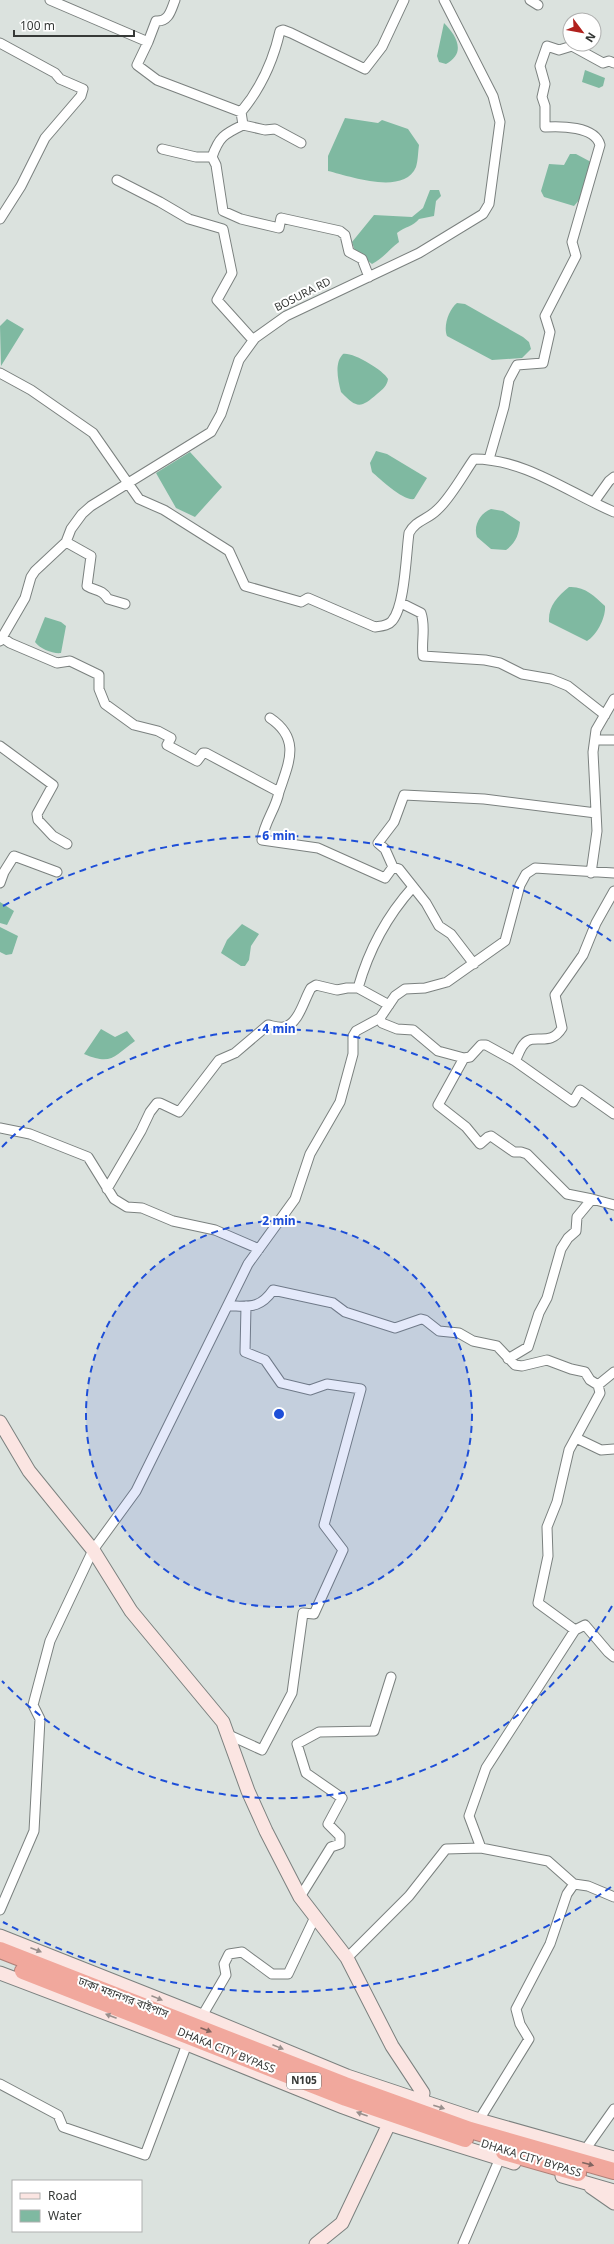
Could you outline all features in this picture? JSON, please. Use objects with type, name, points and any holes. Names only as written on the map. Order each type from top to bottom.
[{"type":"highway","name":"ঢাকা মহানগর বাইপাস","points":[[0,1950],[346,2086],[474,2125]]},
{"type":"highway","name":"DHAKA CITY BYPASS","points":[[0,1962],[253,2062],[426,2127],[502,2152],[614,2182]]},
{"type":"highway","name":"DHAKA CITY BYPASS","points":[[474,2125],[614,2171]]},
{"type":"main road","points":[[0,1422],[29,1471],[93,1550],[132,1611],[223,1722],[229,1735],[235,1759],[266,1831],[300,1896],[347,1958],[392,2046],[423,2092],[421,2102]]},
{"type":"main road","points":[[0,1936],[202,2016],[347,2076],[421,2102],[474,2125],[614,2158]]},
{"type":"main road","points":[[0,1973],[187,2044],[300,2091],[389,2124],[614,2191]]},
{"type":"main road","points":[[316,2244],[342,2223],[389,2124]]},
{"type":"main road","points":[[587,2184],[602,2197],[614,2203]]},
{"type":"street","points":[[50,0],[148,42]]},
{"type":"street","points":[[175,0],[168,17],[162,21],[156,21],[137,65],[157,80],[241,112]]},
{"type":"street","points":[[243,125],[241,112],[254,96],[264,77],[281,30],[304,39],[365,69],[382,47],[404,0]]},
{"type":"street","name":"BOSURA RD","points":[[1,639],[25,598],[30,577],[66,542],[71,529],[82,514],[91,506],[128,485],[211,432],[221,414],[239,360],[253,340],[286,316],[419,253],[483,214],[489,204],[500,122],[493,96],[444,0]]},
{"type":"street","points":[[0,43],[54,72],[60,79],[83,89],[81,96],[45,138],[21,186],[0,219]]},
{"type":"street","points":[[489,459],[504,408],[509,380],[517,365],[543,363],[550,332],[544,316],[576,256],[572,242],[600,145],[597,139],[578,129],[564,126],[545,127],[545,106],[542,97],[545,84],[540,66],[547,46],[559,50],[572,46],[603,63],[609,61],[614,63]]},
{"type":"street","points":[[301,143],[275,129],[265,130],[243,125],[225,134],[217,142],[212,157],[216,165],[223,211],[260,224],[279,228],[281,218],[340,231],[345,235],[350,252],[362,259],[369,277]]},
{"type":"street","points":[[162,149],[196,157],[212,157]]},
{"type":"street","points":[[117,180],[189,219],[222,229],[232,273],[217,300],[253,340]]},
{"type":"street","points":[[0,373],[31,390],[93,433],[139,499],[164,510],[228,551],[246,586],[301,602],[308,598],[375,627],[387,625],[392,621],[401,603],[409,533],[413,526],[437,510],[474,459],[489,459],[545,477],[614,512]]},
{"type":"street","points":[[594,502],[609,481],[614,477]]},
{"type":"street","points":[[66,542],[90,556],[87,586],[97,589],[105,594],[108,599],[125,604]]},
{"type":"street","points":[[401,603],[421,613],[424,624],[422,644],[423,656],[485,660],[500,663],[522,674],[551,679],[568,686],[604,715]]},
{"type":"street","points":[[1,639],[57,663],[70,661],[98,675],[99,689],[105,704],[134,724],[158,731],[171,738],[167,745],[197,761],[203,753],[206,753],[279,792]]},
{"type":"street","points":[[591,873],[597,831],[594,740],[596,730],[614,699]]},
{"type":"street","points":[[270,718],[282,726],[289,737],[290,749],[278,801],[263,830],[262,840],[318,848],[385,878],[393,867]]},
{"type":"street","points":[[594,740],[614,740]]},
{"type":"street","points":[[0,746],[53,785],[39,809],[38,820],[53,836],[67,844]]},
{"type":"street","points":[[474,964],[452,934],[438,926],[426,903],[399,869],[393,867],[385,849],[378,843],[394,822],[404,795],[492,800],[596,813]]},
{"type":"street","points":[[0,883],[4,872],[14,856],[57,872]]},
{"type":"street","points":[[0,1910],[34,1831],[40,1719],[33,1705],[50,1641],[93,1550],[136,1492],[229,1306],[248,1264],[295,1199],[310,1154],[340,1102],[353,1054],[353,1036],[356,1032],[380,1018],[395,996],[405,989],[425,988],[447,982],[505,941],[520,885],[526,874],[535,868],[591,873],[614,873]]},
{"type":"street","points":[[358,988],[365,961],[376,937],[388,916],[413,887]]},
{"type":"street","points":[[515,1061],[525,1043],[532,1040],[550,1039],[558,1036],[562,1028],[556,995],[584,955],[596,923],[614,891]]},
{"type":"street","points":[[107,1189],[141,1131],[150,1112],[156,1104],[160,1103],[179,1112],[219,1060],[235,1053],[268,1026],[283,1028],[289,1026],[306,1001],[311,988],[316,985],[337,990],[358,988],[389,1005]]},
{"type":"street","points":[[380,1018],[382,1023],[397,1029],[412,1030],[438,1050],[464,1058],[470,1057],[481,1045],[496,1049],[573,1102],[580,1090],[614,1114]]},
{"type":"street","points":[[464,1058],[438,1105],[466,1127],[480,1144],[488,1136],[491,1136],[514,1152],[527,1154],[567,1194],[592,1198],[614,1205]]},
{"type":"street","points":[[0,1128],[30,1134],[88,1158],[114,1199],[127,1207],[142,1208],[173,1221],[215,1230],[260,1249]]},
{"type":"street","points":[[508,1359],[528,1347],[539,1313],[547,1298],[561,1249],[568,1238],[576,1231],[577,1217],[592,1198]]},
{"type":"street","points":[[229,1306],[261,1304],[273,1290],[333,1303],[345,1312],[395,1328],[425,1320],[439,1331],[459,1333],[473,1342],[496,1346],[515,1365],[522,1366],[540,1360],[553,1361],[571,1369],[585,1372],[590,1380],[598,1385],[600,1393],[569,1450],[557,1502],[547,1527],[548,1556],[538,1603],[574,1630]]},
{"type":"street","points":[[229,1735],[262,1750],[292,1693],[302,1613],[314,1614],[343,1550],[324,1525],[361,1389],[327,1384],[310,1390],[281,1382],[265,1360],[245,1352],[246,1306]]},
{"type":"street","points":[[598,1385],[614,1372]]},
{"type":"street","points":[[576,1438],[601,1450],[614,1448]]},
{"type":"street","points":[[481,1848],[469,1816],[486,1768],[574,1630],[585,1625],[614,1657]]},
{"type":"street","points":[[300,1896],[331,1847],[340,1844],[340,1836],[328,1824],[342,1798],[306,1773],[297,1744],[319,1732],[374,1731],[391,1677]]},
{"type":"street","points":[[347,1958],[409,1896],[446,1849],[481,1848],[548,1861],[574,1884],[588,1886],[614,1897]]},
{"type":"street","points":[[474,2125],[529,2039],[520,2024],[516,2009],[550,1944],[567,1894],[574,1884]]},
{"type":"street","points":[[202,2016],[226,1975],[224,1964],[229,1954],[242,1952],[272,1974],[288,1974],[315,1917]]},
{"type":"street","points":[[0,2084],[58,2115],[63,2127],[145,2155],[187,2044]]},
{"type":"street","points":[[585,2150],[614,2109]]},
{"type":"street","points":[[463,2244],[500,2158]]},
{"type":"water","points":[[444,23],[455,38],[458,49],[452,60],[446,64],[439,62],[437,56]]},
{"type":"water","points":[[585,70],[605,78],[603,86],[599,88],[582,82]]},
{"type":"water","points":[[345,118],[378,123],[382,120],[408,129],[419,145],[416,167],[410,176],[400,181],[375,182],[328,171],[328,156]]},
{"type":"water","points":[[570,154],[576,154],[591,162],[591,168],[579,200],[574,206],[544,197],[541,191],[549,164],[564,165]]},
{"type":"water","points":[[430,190],[439,190],[441,196],[436,201],[434,216],[419,219],[397,233],[399,242],[372,264],[355,251],[352,242],[374,215],[412,217],[423,208]]},
{"type":"water","points":[[457,303],[465,304],[523,337],[529,342],[531,349],[522,358],[492,360],[447,336],[446,323],[452,309]]},
{"type":"water","points":[[7,319],[24,329],[1,366],[0,326]]},
{"type":"water","points":[[343,354],[354,356],[367,362],[385,375],[388,379],[387,384],[383,389],[372,399],[363,404],[355,404],[346,398],[341,392],[338,377],[338,362]]},
{"type":"water","points":[[376,451],[387,454],[427,478],[414,499],[404,497],[372,472],[370,463]]},
{"type":"water","points":[[190,452],[222,487],[195,517],[176,508],[156,473]]},
{"type":"water","points":[[491,509],[503,511],[520,522],[516,538],[506,550],[491,549],[477,537],[476,529],[478,520]]},
{"type":"water","points":[[569,587],[585,590],[605,606],[604,615],[600,625],[594,635],[587,641],[549,622],[550,611],[554,602]]},
{"type":"water","points":[[45,617],[61,622],[66,626],[61,653],[54,653],[40,647],[35,642]]},
{"type":"water","points":[[0,902],[14,911],[7,925],[0,923]]},
{"type":"water","points":[[242,924],[259,934],[251,946],[249,960],[245,966],[241,966],[221,953],[227,940]]},
{"type":"water","points":[[0,927],[18,936],[12,954],[6,955],[0,952]]},
{"type":"water","points":[[101,1029],[115,1037],[127,1031],[135,1041],[112,1058],[93,1058],[84,1054]]}]
